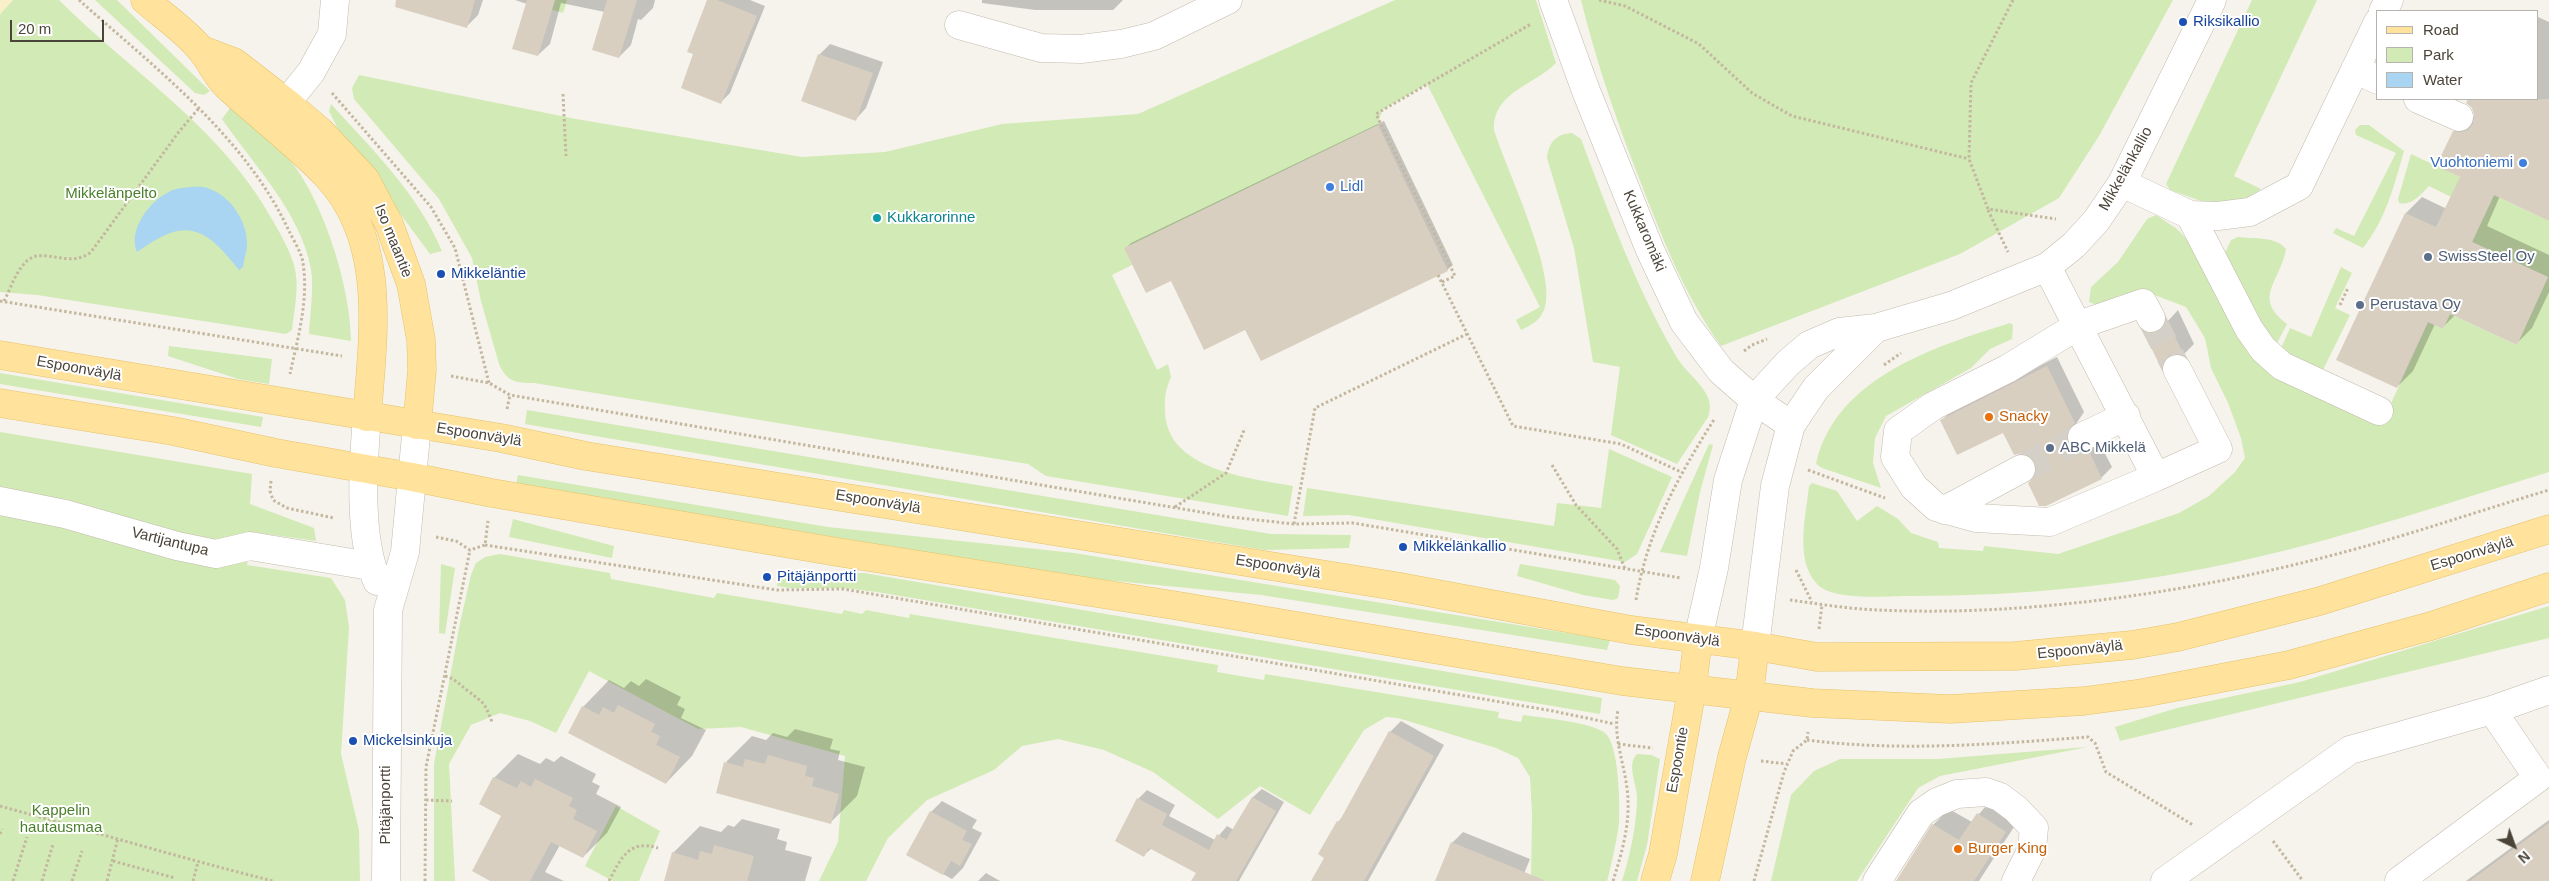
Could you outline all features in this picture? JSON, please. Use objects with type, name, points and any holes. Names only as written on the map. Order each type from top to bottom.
[{"type":"main road","name":"Iso maantie","points":[[144,0],[202,50],[234,62],[279,113],[348,205],[362,232],[370,263],[374,338],[367,417]]},
{"type":"main road","name":"Iso maantie","points":[[279,113],[321,132],[365,179],[390,224],[411,284],[421,340],[422,370],[417,425]]},
{"type":"main road","name":"Espoonväylä","points":[[0,355],[536,445],[586,456],[1038,527],[1395,586],[1631,630],[1755,646],[1817,657],[2015,656],[2160,640],[2320,601],[2549,529]]},
{"type":"main road","points":[[0,403],[172,431],[492,494],[837,552],[1179,606],[1622,681],[1812,703],[1950,709],[2084,701],[2143,693],[2289,665],[2431,626],[2549,587]]},
{"type":"main road","name":"Espoontie","points":[[1655,881],[1663,854],[1692,689],[1698,639]]},
{"type":"main road","points":[[1705,881],[1732,757],[1749,696],[1755,646]]},
{"type":"street","points":[[279,113],[311,72],[332,34],[335,0]]},
{"type":"street","points":[[959,25],[1041,48],[1081,49],[1121,44],[1154,36],[1228,0]]},
{"type":"street","name":"Mikkelänkallio","points":[[1698,639],[1710,584],[1728,480],[1754,400],[1788,363],[1809,346],[1839,332],[1876,328],[1951,306],[2047,267],[2074,245],[2096,221],[2122,183],[2212,0]]},
{"type":"street","name":"Kukkaromäki","points":[[1545,11],[1586,91],[1650,250],[1684,322],[1721,371],[1754,400],[1790,425]]},
{"type":"street","points":[[2122,183],[2190,215],[2218,216],[2250,212],[2299,186],[2366,75],[2376,31]]},
{"type":"street","points":[[2420,100],[2459,117]]},
{"type":"street","points":[[2190,215],[2249,329],[2263,349],[2282,366],[2379,411]]},
{"type":"street","points":[[2047,267],[2080,325],[2156,477]]},
{"type":"street","points":[[2151,318],[2144,303],[2080,325],[2007,369],[1933,406],[1898,431],[1895,457],[1914,487],[1936,507],[1976,518],[2050,522],[2218,450],[2177,369]]},
{"type":"street","name":"Mikkelänkallio","points":[[1755,646],[1775,486],[1790,425],[1816,388],[1876,328]]},
{"type":"street","points":[[2082,437],[2126,416]]},
{"type":"street","name":"Pitäjänportti","points":[[367,417],[363,468],[370,566],[388,610]]},
{"type":"street","name":"Pitäjänportti","points":[[386,881],[388,610],[405,552],[417,425]]},
{"type":"street","points":[[1945,510],[2021,469]]},
{"type":"street","name":"Vartijantupa","points":[[0,501],[65,514],[177,546],[216,554],[250,546],[370,566]]},
{"type":"street","points":[[2165,881],[2350,750],[2492,710],[2549,690]]},
{"type":"street","points":[[2399,881],[2538,778],[2492,710]]},
{"type":"street","points":[[1877,881],[1921,813],[1937,802],[1957,794],[1986,792],[2000,797],[2016,809],[2034,828],[2032,850],[2016,881]]},
{"type":"path","points":[[79,0],[200,108],[237,151],[278,207],[302,258],[304,300],[295,348]]},
{"type":"path","points":[[1599,0],[1625,6],[1699,44],[1752,93],[1792,116],[1968,159]]},
{"type":"path","points":[[2009,254],[1968,159],[1970,83],[2012,0]]},
{"type":"path","points":[[1442,282],[1455,276],[1376,114],[1545,11]]},
{"type":"path","points":[[333,94],[431,207],[455,248],[489,382]]},
{"type":"path","points":[[563,94],[566,156]]},
{"type":"path","points":[[200,108],[178,133],[90,252],[83,258],[75,260],[38,256],[29,259],[20,268],[2,301],[371,361]]},
{"type":"path","points":[[1988,209],[2059,220],[2053,226]]},
{"type":"path","points":[[2000,257],[2017,250]]},
{"type":"path","points":[[1438,276],[1513,426],[1621,444],[1681,472]]},
{"type":"path","points":[[2340,305],[2348,288]]},
{"type":"path","points":[[1294,524],[1315,408],[1467,334]]},
{"type":"path","points":[[1721,371],[1752,345],[1772,338]]},
{"type":"path","points":[[422,370],[489,382],[510,395],[1174,507],[1294,524],[1353,523],[1710,584]]},
{"type":"path","points":[[1174,507],[1226,473],[1244,428]]},
{"type":"path","points":[[1552,465],[1576,505],[1617,549],[1625,569]]},
{"type":"path","points":[[1805,469],[1887,499]]},
{"type":"path","points":[[1762,596],[1822,605],[1877,610],[1942,612],[2064,603],[2155,592],[2255,573],[2348,551],[2549,490]]},
{"type":"path","points":[[485,545],[777,590],[842,589],[1553,711],[1615,724]]},
{"type":"path","points":[[425,881],[426,767],[470,550]]},
{"type":"path","points":[[1817,657],[1822,605]]},
{"type":"path","points":[[445,676],[457,680],[466,690],[479,697],[492,722]]},
{"type":"path","points":[[1807,740],[1812,703]]},
{"type":"path","points":[[1754,881],[1784,772],[1792,751],[1807,740],[1842,744],[1948,745],[2088,737],[2095,743],[2106,772],[2192,826],[2198,822]]},
{"type":"path","points":[[426,800],[452,801]]},
{"type":"path","points":[[0,806],[198,862],[273,881]]},
{"type":"path","points":[[2255,817],[2304,881]]},
{"type":"path","points":[[0,834],[2,829]]},
{"type":"path","points":[[13,881],[27,837]]},
{"type":"path","points":[[107,881],[118,838]]},
{"type":"path","points":[[42,881],[53,844]]},
{"type":"path","points":[[609,881],[620,860],[633,847],[646,844],[658,848]]},
{"type":"path","points":[[72,881],[82,851]]},
{"type":"path","points":[[112,861],[175,878]]},
{"type":"path","points":[[192,881],[198,862]]},
{"type":"green space","name":"Mikkelänpelto","points":[[13,0],[59,0],[202,129],[228,158],[252,188],[273,221],[292,259],[296,273],[297,289],[292,330],[286,334],[37,295],[0,292],[0,14]]},
{"type":"green space","points":[[95,0],[117,0],[210,91],[204,95],[195,93]]},
{"type":"green space","points":[[545,0],[567,0],[563,13],[543,7]]},
{"type":"green space","points":[[1395,0],[1536,0],[1556,63],[1507,98],[1495,117],[1494,130],[1537,245],[1543,270],[1546,291],[1545,307],[1533,324],[1521,330],[1516,320],[1540,307],[1427,84],[1382,110],[1378,125],[1125,248],[1132,265],[1112,275],[1157,370],[1168,364],[1171,377],[1166,393],[1165,411],[1169,431],[1179,446],[1194,459],[1213,468],[1255,479],[1293,486],[1288,516],[1046,476],[1028,464],[534,383],[517,382],[505,375],[499,364],[481,301],[472,258],[439,199],[354,99],[352,88],[359,75],[576,119],[802,157],[885,152],[1002,124],[1138,114]]},
{"type":"green space","points":[[1581,0],[2173,0],[2099,136],[2059,198],[1960,254],[1721,346],[1687,290],[1652,212],[1609,96]]},
{"type":"green space","points":[[2252,0],[2317,0],[2234,176],[2261,189],[2246,199],[2221,208],[2170,190],[2166,184]]},
{"type":"green space","points":[[331,104],[378,155],[407,191],[432,230],[442,251],[430,254],[387,196],[372,170],[338,129],[329,111]]},
{"type":"green space","points":[[230,108],[288,158],[301,175],[313,196],[333,245],[340,270],[350,320],[351,341],[309,334],[312,277],[305,248],[286,208],[222,119]]},
{"type":"green space","points":[[2360,125],[2369,125],[2404,151],[2393,189],[2378,226],[2363,248],[2333,233],[2336,228],[2354,236],[2396,153],[2356,135],[2355,130]]},
{"type":"green space","points":[[1572,133],[1581,139],[1624,250],[1661,329],[1676,356],[1700,385],[1709,400],[1708,417],[1677,464],[1611,435],[1620,367],[1593,362],[1574,248],[1547,158],[1554,140],[1562,135]]},
{"type":"green space","points":[[2411,154],[2460,177],[2451,197],[2429,186],[2412,201],[2404,204],[2399,203],[2398,199]]},
{"type":"green space","points":[[2494,195],[2549,221],[2549,472],[2363,529],[2287,550],[2207,568],[2123,582],[1995,594],[1875,597],[1848,596],[1826,590],[1818,585],[1811,575],[1806,564],[1803,538],[1809,486],[1812,483],[1837,491],[1857,521],[1877,506],[1898,519],[1911,533],[1938,542],[1939,548],[1983,551],[1984,546],[2058,554],[2179,513],[2209,496],[2235,472],[2245,458],[2241,438],[2228,403],[2211,368],[2205,338],[2186,307],[2144,291],[2121,295],[2097,305],[2089,302],[2091,287],[2118,262],[2147,219],[2156,215],[2177,229],[2197,250],[2245,333],[2383,421],[2428,322],[2443,329],[2450,314],[2517,345],[2548,277],[2472,242]]},
{"type":"green space","points":[[2238,237],[2270,240],[2282,245],[2286,249],[2271,289],[2270,297],[2271,306],[2287,324],[2274,349],[2224,255],[2231,240]]},
{"type":"green space","points":[[2341,267],[2352,273],[2335,308],[2350,315],[2321,374],[2279,353],[2290,328],[2311,337]]},
{"type":"green space","points":[[2010,323],[2013,325],[2012,339],[1990,349],[1971,368],[1886,416],[1875,438],[1873,463],[1881,488],[1822,468],[1816,464],[1827,434],[1844,408],[1866,387],[1922,355],[1952,342]]},
{"type":"green space","points":[[169,346],[272,359],[269,384],[238,379],[168,356]]},
{"type":"green space","points":[[0,373],[263,417],[261,427],[0,384]]},
{"type":"green space","points":[[527,410],[1271,534],[1351,535],[1349,548],[1264,550],[525,424]]},
{"type":"green space","name":"Kappelin hautausmaa","points":[[0,432],[252,474],[250,504],[314,528],[316,541],[252,532],[247,565],[331,578],[345,600],[349,627],[341,754],[359,830],[360,881],[0,881]]},
{"type":"green space","points":[[1709,444],[1713,445],[1700,492],[1687,556],[1660,552]]},
{"type":"green space","points":[[1609,449],[1672,477],[1637,554],[1625,562],[1349,515],[1303,516],[1307,488],[1554,526],[1557,503],[1601,508]]},
{"type":"green space","points":[[518,475],[828,527],[1074,553],[1610,640],[1607,650],[1261,595],[1084,578],[516,485]]},
{"type":"green space","points":[[513,519],[614,546],[612,558],[509,537]]},
{"type":"green space","points":[[500,554],[610,573],[611,579],[714,598],[717,593],[842,614],[844,610],[862,614],[866,610],[909,618],[910,614],[1218,665],[1217,672],[1264,680],[1265,674],[1499,712],[1498,718],[1521,722],[1523,715],[1589,726],[1605,733],[1610,739],[1618,775],[1619,822],[1608,878],[1607,881],[1531,881],[1532,814],[1530,777],[1518,758],[1496,748],[1398,718],[1386,717],[1364,730],[1310,815],[1260,786],[1218,819],[1153,772],[1104,750],[1058,739],[1022,746],[994,770],[927,800],[888,838],[866,881],[819,881],[838,842],[845,756],[741,727],[698,729],[589,671],[556,733],[530,721],[500,713],[471,725],[449,764],[455,881],[434,881],[434,764],[460,623],[471,575],[476,563],[485,557]]},
{"type":"green space","points":[[441,564],[455,568],[445,634],[439,633]]},
{"type":"green space","points":[[1520,564],[1615,580],[1620,586],[1618,598],[1613,600],[1583,595],[1517,576]]},
{"type":"green space","points":[[864,573],[1602,698],[1600,714],[877,592],[845,588],[790,588],[777,586],[779,576]]},
{"type":"green space","points":[[2549,606],[2549,638],[2120,741],[2115,727],[2177,708],[2300,682]]},
{"type":"green space","points":[[2088,747],[1940,776],[1918,788],[1857,881],[1771,881],[1791,795],[1814,771],[1840,759],[1938,759]]},
{"type":"green space","points":[[1637,754],[1651,755],[1660,759],[1647,845],[1637,881],[1622,881],[1636,818],[1637,792],[1632,763]]},
{"type":"green space","points":[[616,806],[660,831],[639,881],[613,881],[585,866]]},
{"type":"sand","points":[[0,0],[13,0],[0,14]]},
{"type":"water","points":[[191,187],[205,187],[218,193],[231,204],[241,219],[246,235],[247,249],[243,267],[239,270],[215,243],[204,235],[193,231],[181,230],[168,234],[137,252],[135,235],[142,218],[153,203],[170,191]]},
{"type":"building","points":[[396,0],[475,0],[467,28],[395,7]]},
{"type":"building","points":[[527,0],[555,0],[538,56],[512,49]]},
{"type":"building","points":[[607,0],[637,0],[619,58],[592,50]]},
{"type":"building","points":[[707,0],[717,0],[757,16],[721,104],[681,88],[693,54],[687,52]]},
{"type":"building","points":[[818,54],[873,73],[856,121],[801,101]]},
{"type":"building","points":[[2549,99],[2549,221],[2494,195],[2472,242],[2548,277],[2517,345],[2450,314],[2443,329],[2428,322],[2397,388],[2336,360],[2405,213],[2436,227],[2460,177],[2436,166],[2453,131],[2461,132],[2468,130],[2473,124],[2474,115],[2472,108],[2466,103],[2468,100]]},
{"type":"building","name":"Lidl","points":[[1378,125],[1448,271],[1261,361],[1245,330],[1204,350],[1171,281],[1146,293],[1124,248]]},
{"type":"building","points":[[2166,319],[2184,355],[2177,353],[2169,355],[2164,361],[2162,370],[2143,331],[2150,334],[2158,332],[2164,327]]},
{"type":"building","points":[[2047,366],[2075,423],[2069,428],[2067,435],[2068,444],[2074,450],[2080,452],[2089,451],[2102,479],[2046,506],[2039,506],[2028,483],[2034,477],[2037,469],[2034,461],[2022,453],[2014,455],[2003,433],[1957,455],[1940,420]]},
{"type":"building","points":[[618,705],[655,724],[651,732],[660,736],[656,745],[680,757],[666,784],[568,733],[582,706],[599,715],[603,707],[614,713]]},
{"type":"building","points":[[1389,731],[1434,756],[1364,881],[1311,881],[1324,858],[1318,854],[1337,821],[1339,822]]},
{"type":"building","points":[[768,755],[807,766],[805,776],[814,778],[812,786],[839,794],[831,824],[716,793],[724,762],[743,767],[745,759],[765,764]]},
{"type":"building","points":[[493,777],[517,788],[521,781],[531,787],[535,779],[573,798],[569,806],[577,810],[573,819],[597,831],[583,858],[551,842],[530,881],[490,881],[472,871],[501,816],[479,804]]},
{"type":"building","points":[[1252,797],[1276,811],[1236,881],[1191,881],[1196,873],[1149,848],[1144,857],[1115,841],[1137,798],[1167,814],[1162,825],[1209,850],[1217,834],[1226,840]]},
{"type":"building","points":[[930,811],[967,831],[962,840],[972,844],[960,866],[951,861],[943,875],[906,855]]},
{"type":"building","name":"Burger King","points":[[1977,813],[2006,832],[1974,881],[1896,881],[1932,824],[1959,840]]},
{"type":"building","points":[[2549,823],[2549,881],[2470,881]]},
{"type":"building","points":[[1451,842],[1544,880],[1544,881],[1435,881]]},
{"type":"building","points":[[714,845],[754,856],[747,881],[664,881],[672,852],[698,860],[700,851],[712,854]]},
{"type":"tunnel","points":[[2151,318],[2177,369]]},
{"type":"tunnel","points":[[2021,469],[2082,437]]},
{"type":"place","name":"Riksikallio","points":[[2183,22]]},
{"type":"place","name":"Vuohtoniemi","points":[[2523,163]]},
{"type":"place","name":"Lidl","points":[[1330,187]]},
{"type":"place","name":"Kukkarorinne","points":[[877,218]]},
{"type":"place","name":"SwissSteel Oy","points":[[2428,257]]},
{"type":"place","name":"Mikkeläntie","points":[[441,274]]},
{"type":"place","name":"Perustava Oy","points":[[2360,305]]},
{"type":"place","name":"Snacky","points":[[1989,417]]},
{"type":"place","name":"ABC Mikkelä","points":[[2050,448]]},
{"type":"place","name":"Mikkelänkallio","points":[[1403,547]]},
{"type":"place","name":"Pitäjänportti","points":[[767,577]]},
{"type":"place","name":"Mickelsinkuja","points":[[353,741]]},
{"type":"place","name":"Burger King","points":[[1958,849]]}]
